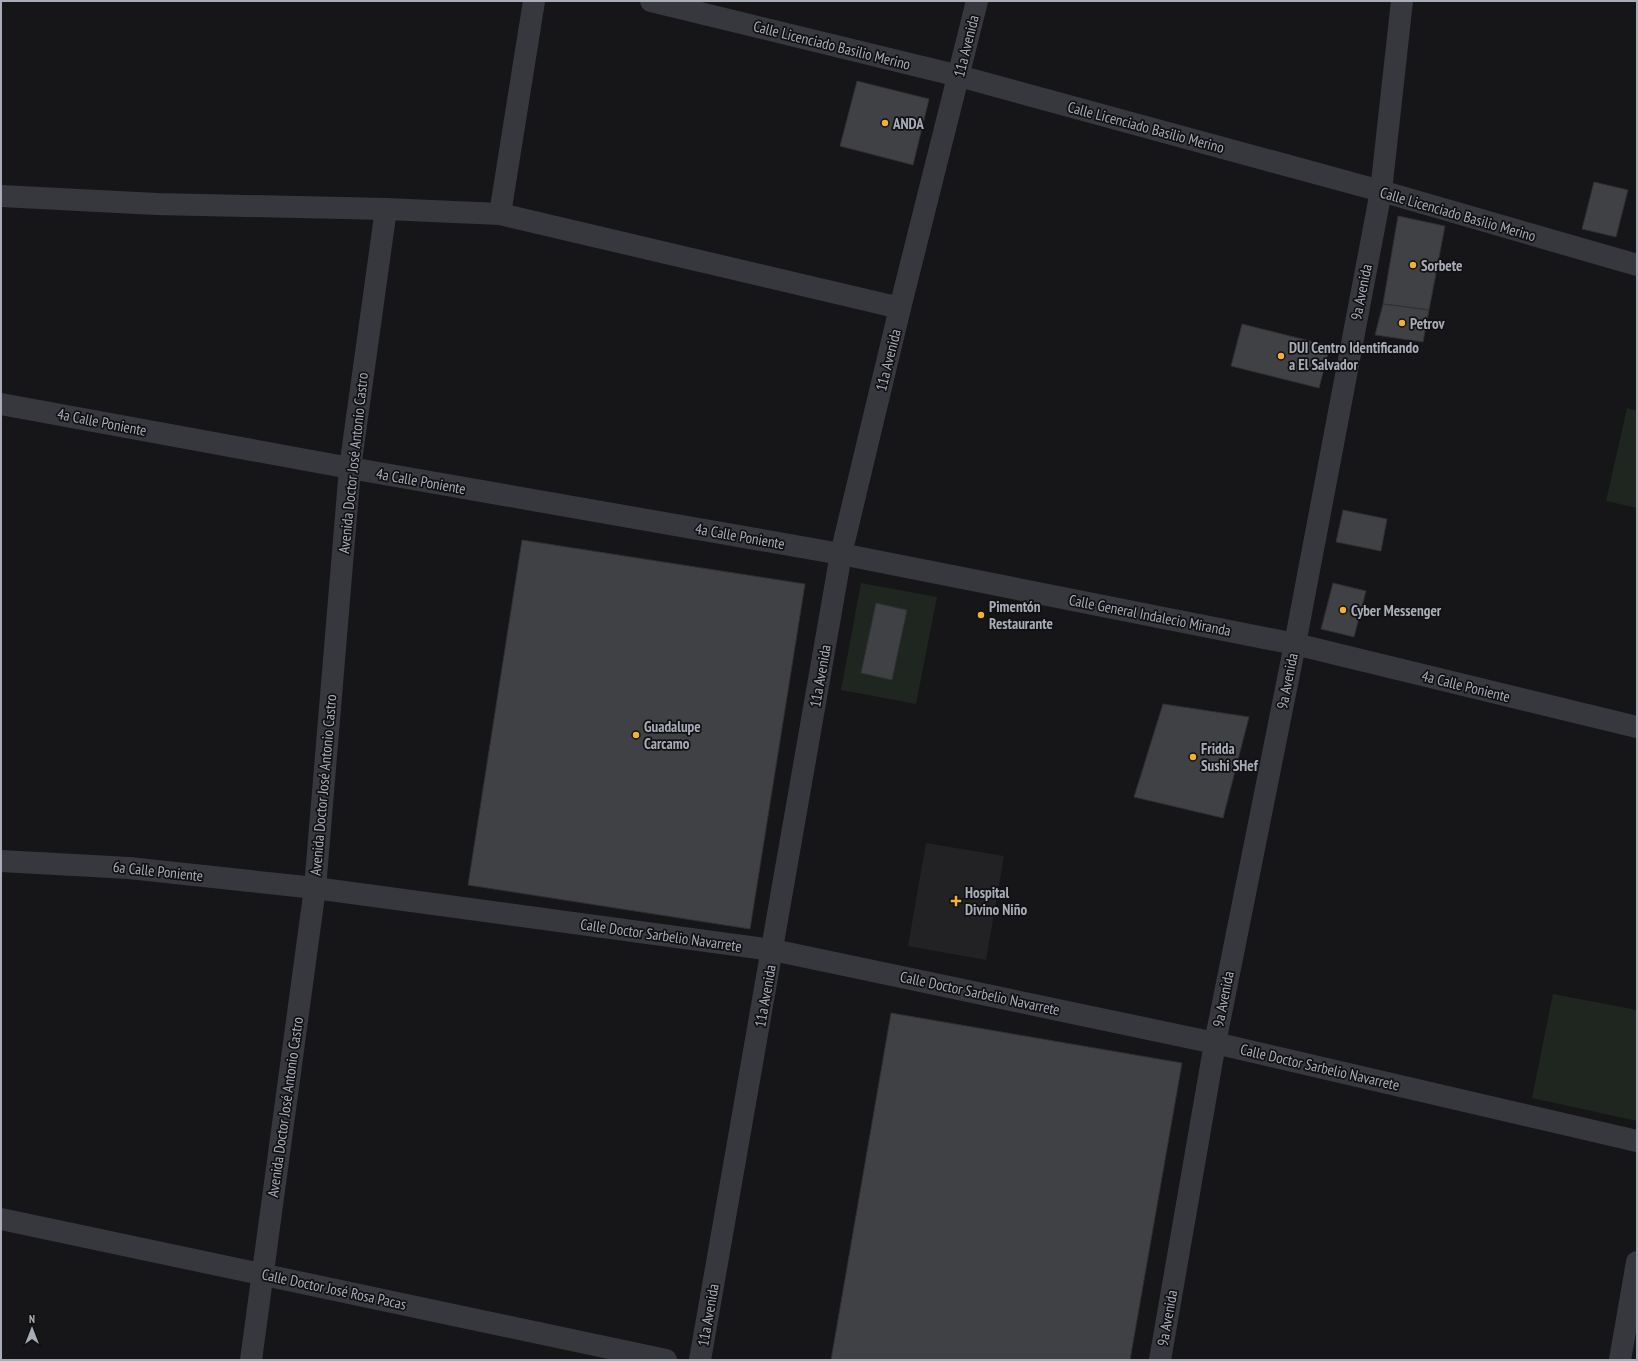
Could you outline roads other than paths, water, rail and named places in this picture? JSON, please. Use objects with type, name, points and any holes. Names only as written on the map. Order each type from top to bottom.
[{"type":"street","points":[[500,214],[534,1]]},
{"type":"street","name":"Calle Licenciado Basilio Merino","points":[[651,1],[959,76],[1381,192],[1637,266]]},
{"type":"street","name":"11a Avenida","points":[[700,1360],[773,950],[841,554],[900,308],[977,1]]},
{"type":"street","name":"9a Avenida","points":[[1160,1360],[1215,1043],[1295,644],[1381,192],[1402,1]]},
{"type":"street","points":[[1,196],[157,204],[386,209],[500,214],[900,308]]},
{"type":"street","name":"Avenida Doctor José Antonio Castro","points":[[251,1360],[315,888],[350,468],[386,209]]},
{"type":"street","name":"4a Calle Poniente","points":[[1,404],[350,468],[841,554]]},
{"type":"street","name":"Calle General Indalecio Miranda","points":[[841,554],[1295,644]]},
{"type":"street","name":"4a Calle Poniente","points":[[1295,644],[1637,727]]},
{"type":"street","name":"6a Calle Poniente","points":[[1,861],[129,868],[315,888]]},
{"type":"street","name":"Calle Doctor Sarbelio Navarrete","points":[[315,888],[773,950],[1215,1043],[1637,1141]]},
{"type":"street","name":"Calle Doctor José Rosa Pacas","points":[[1,1219],[262,1273],[666,1360]]},
{"type":"street","points":[[1620,1360],[1637,1262]]},
{"type":"place","name":"ANDA","points":[[885,123]]},
{"type":"place","name":"Sorbete","points":[[1413,265]]},
{"type":"place","name":"Petrov","points":[[1402,323]]},
{"type":"place","name":"DUI Centro Identificando a El Salvador","points":[[1281,356]]},
{"type":"place","name":"Cyber Messenger","points":[[1343,610]]},
{"type":"place","name":"Pimentón Restaurante","points":[[981,615]]},
{"type":"place","name":"Guadalupe Carcamo","points":[[636,735]]},
{"type":"place","name":"Fridda Sushi SHef","points":[[1193,757]]},
{"type":"place","name":"Hospital Divino Niño","points":[[956,901]]}]
